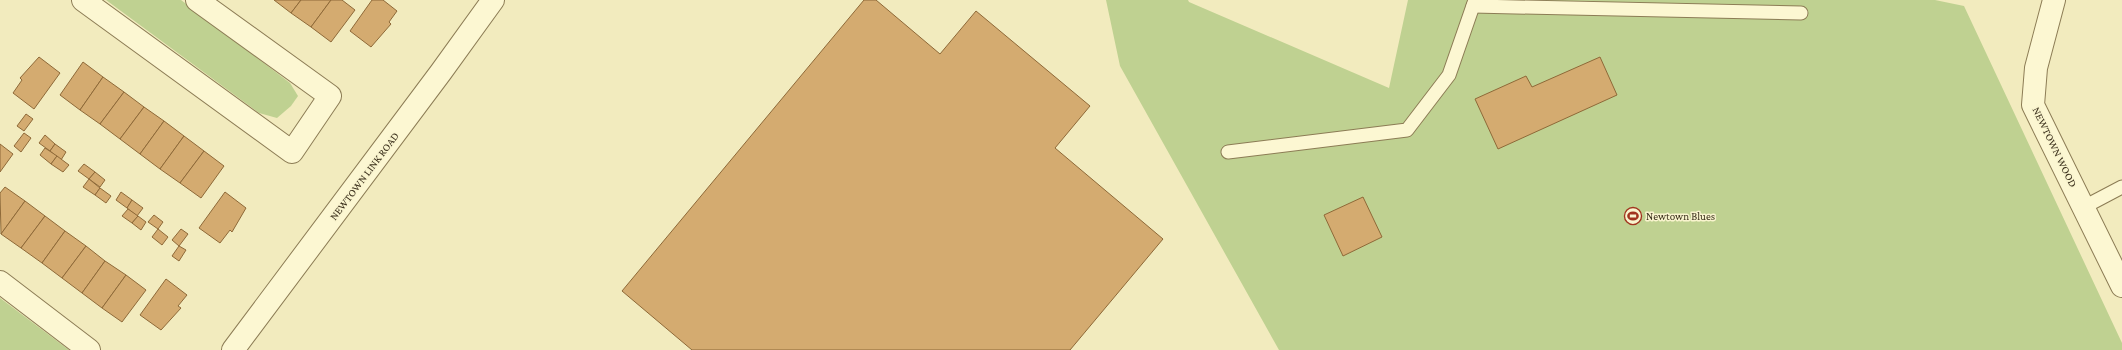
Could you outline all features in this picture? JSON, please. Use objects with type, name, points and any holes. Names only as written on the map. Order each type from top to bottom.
[{"type":"street","points":[[83,0],[292,152],[330,96],[197,0]]},
{"type":"street","name":"NEWTOWN LINK ROAD","points":[[233,350],[493,0]]},
{"type":"street","name":"NEWTOWN WOOD","points":[[2054,0],[2036,68],[2033,104],[2122,286]]},
{"type":"street","points":[[0,282],[89,350]]},
{"type":"lane","points":[[1228,152],[1407,130],[1448,76],[1474,3],[1801,13]]},
{"type":"lane","points":[[2084,207],[2122,188]]},
{"type":"green space","points":[[106,0],[181,0],[290,83],[298,96],[291,106],[277,118],[259,113]]},
{"type":"green space","name":"Newtown Blues","points":[[1106,0],[1188,0],[1189,2],[1389,88],[1408,0],[1935,0],[1964,6],[2122,343],[2122,350],[1279,350],[1120,66]]},
{"type":"green space","points":[[0,298],[69,350],[0,350]]},
{"type":"building","points":[[274,0],[301,0],[291,13]]},
{"type":"building","points":[[301,0],[331,0],[311,27],[291,13]]},
{"type":"building","points":[[331,0],[342,0],[355,10],[331,42],[311,27]]},
{"type":"building","points":[[372,0],[383,0],[397,11],[389,22],[391,24],[371,47],[350,31]]},
{"type":"building","points":[[864,0],[876,0],[940,54],[976,11],[1090,106],[1055,148],[1163,239],[1070,350],[692,350],[622,291]]},
{"type":"building","points":[[39,57],[60,73],[34,109],[13,93],[22,80],[20,78]]},
{"type":"building","points":[[1600,57],[1617,95],[1498,149],[1475,99],[1526,76],[1532,87]]},
{"type":"building","points":[[83,62],[103,77],[80,110],[60,95]]},
{"type":"building","points":[[103,77],[124,92],[100,124],[80,110]]},
{"type":"building","points":[[124,92],[144,107],[120,139],[100,124]]},
{"type":"building","points":[[144,107],[164,121],[140,154],[120,139]]},
{"type":"building","points":[[26,114],[33,119],[24,131],[17,126]]},
{"type":"building","points":[[164,121],[184,136],[160,169],[140,154]]},
{"type":"building","points":[[24,133],[31,138],[21,152],[14,146]]},
{"type":"building","points":[[45,135],[55,144],[50,151],[39,143]]},
{"type":"building","points":[[184,136],[204,151],[180,183],[160,169]]},
{"type":"building","points":[[0,144],[13,154],[0,172]]},
{"type":"building","points":[[55,144],[66,152],[61,160],[50,151]]},
{"type":"building","points":[[45,148],[57,156],[51,164],[40,155]]},
{"type":"building","points":[[204,151],[224,166],[201,198],[180,183]]},
{"type":"building","points":[[57,156],[69,165],[63,172],[51,164]]},
{"type":"building","points":[[84,164],[95,172],[89,179],[78,171]]},
{"type":"building","points":[[95,172],[105,180],[100,187],[89,179]]},
{"type":"building","points":[[89,179],[100,188],[95,195],[83,187]]},
{"type":"building","points":[[5,187],[25,201],[1,234],[0,193]]},
{"type":"building","points":[[100,188],[111,196],[106,203],[95,195]]},
{"type":"building","points":[[121,192],[132,200],[127,208],[116,200]]},
{"type":"building","points":[[225,192],[246,208],[232,232],[230,230],[220,243],[199,228]]},
{"type":"building","points":[[1363,197],[1382,237],[1343,256],[1324,215]]},
{"type":"building","points":[[132,200],[143,208],[137,216],[127,208]]},
{"type":"building","points":[[25,201],[45,216],[21,248],[1,234]]},
{"type":"building","points":[[128,209],[138,216],[132,223],[122,216]]},
{"type":"building","points":[[154,215],[163,222],[158,229],[148,222]]},
{"type":"building","points":[[45,216],[65,231],[42,263],[21,248]]},
{"type":"building","points":[[138,216],[146,222],[141,230],[132,223]]},
{"type":"building","points":[[158,229],[168,237],[162,245],[152,237]]},
{"type":"building","points":[[181,229],[188,234],[179,246],[172,240]]},
{"type":"building","points":[[65,231],[86,246],[62,278],[42,263]]},
{"type":"building","points":[[86,246],[105,261],[82,293],[62,278]]},
{"type":"building","points":[[179,246],[186,250],[179,261],[172,256]]},
{"type":"building","points":[[105,261],[126,275],[102,308],[82,293]]},
{"type":"building","points":[[126,275],[146,290],[122,322],[102,308]]},
{"type":"building","points":[[166,279],[187,295],[178,306],[181,308],[161,330],[140,315]]},
{"type":"place","name":"Newtown Blues","points":[[1633,216]]}]
